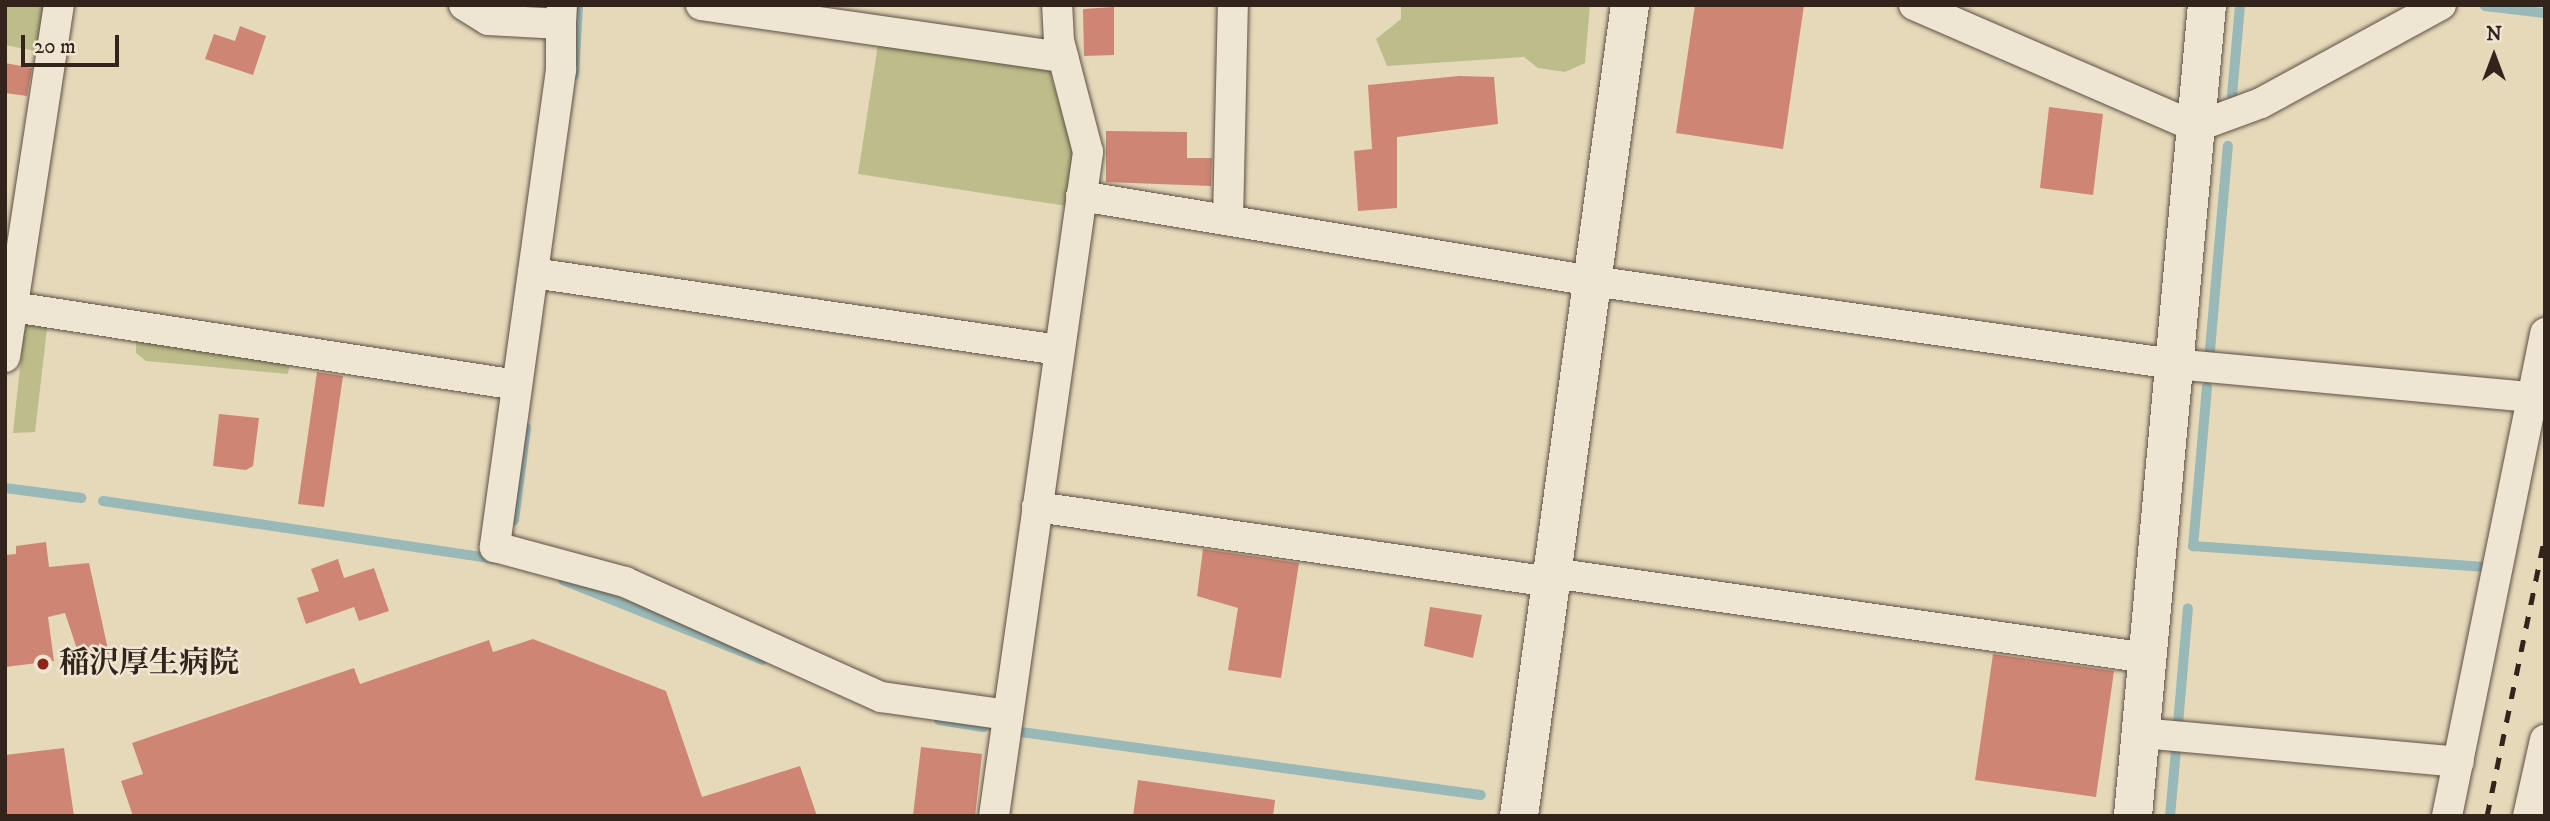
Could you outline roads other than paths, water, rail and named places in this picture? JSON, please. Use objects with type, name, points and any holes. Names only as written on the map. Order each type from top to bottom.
[{"type":"street","points":[[5,357],[59,5]]},
{"type":"street","points":[[464,5],[488,20],[561,15],[533,273],[495,547],[625,582],[881,697],[1008,715]]},
{"type":"street","points":[[701,5],[1063,57]]},
{"type":"street","points":[[994,816],[1088,152],[1063,57],[1057,5]]},
{"type":"street","points":[[1228,220],[1233,5]]},
{"type":"street","points":[[1519,816],[1630,5]]},
{"type":"street","points":[[1914,5],[2196,127],[2261,103],[2441,5]]},
{"type":"street","points":[[2133,816],[2207,5]]},
{"type":"street","points":[[1081,196],[1592,281],[2174,364],[2532,397]]},
{"type":"street","points":[[533,273],[1059,350]]},
{"type":"street","points":[[13,307],[517,385]]},
{"type":"street","points":[[2446,816],[2545,333]]},
{"type":"street","points":[[1037,507],[2148,658]]},
{"type":"street","points":[[2141,733],[2459,762]]},
{"type":"street","points":[[2528,816],[2545,740]]},
{"type":"waterway","points":[[574,75],[578,5]]},
{"type":"waterway","points":[[2232,95],[2240,5]]},
{"type":"waterway","points":[[2485,6],[2545,13]]},
{"type":"waterway","points":[[2210,350],[2228,146]]},
{"type":"waterway","points":[[2207,387],[2193,546],[2488,567]]},
{"type":"waterway","points":[[514,520],[526,428]]},
{"type":"waterway","points":[[5,488],[81,498]]},
{"type":"waterway","points":[[103,501],[495,559]]},
{"type":"waterway","points":[[563,580],[763,660]]},
{"type":"waterway","points":[[2178,724],[2188,608]]},
{"type":"waterway","points":[[939,720],[983,727]]},
{"type":"waterway","points":[[1021,732],[1481,795]]},
{"type":"waterway","points":[[2170,816],[2176,750]]},
{"type":"railway","points":[[2487,816],[2545,537]]},
{"type":"place","name":"稲沢厚生病院","points":[[43,664]]}]
